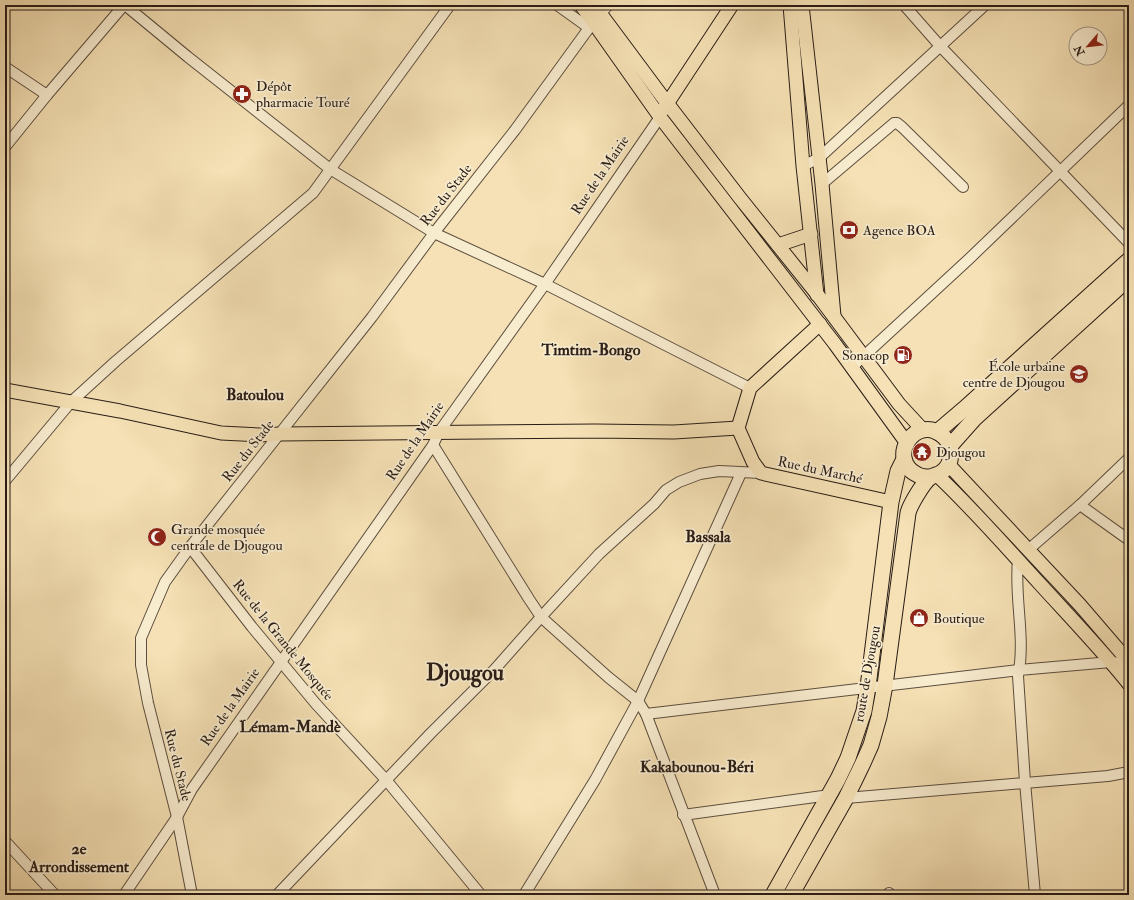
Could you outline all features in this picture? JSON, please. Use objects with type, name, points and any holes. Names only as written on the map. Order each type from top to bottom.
[{"type":"highway","points":[[934,476],[919,476],[909,469],[904,458],[904,450],[906,442],[913,434],[930,431],[964,409],[1129,260]]},
{"type":"highway","points":[[950,446],[979,414],[1129,278]]},
{"type":"highway","points":[[791,895],[846,798],[863,763],[879,717],[885,685],[908,513],[911,503],[934,476],[944,471],[948,464],[951,452],[950,446],[944,437],[930,431]]},
{"type":"highway","name":"route de Djougou","points":[[773,895],[830,795],[856,738],[864,710],[868,687],[890,502],[898,471],[904,458]]},
{"type":"main road","points":[[581,5],[597,15],[735,192],[817,294],[899,404],[930,431]]},
{"type":"main road","name":"Rue de la Mairie","points":[[660,117],[667,103],[732,5]]},
{"type":"main road","points":[[790,5],[803,166],[820,324]]},
{"type":"main road","points":[[802,5],[822,184],[834,316]]},
{"type":"main road","points":[[597,15],[660,117],[820,324],[906,442]]},
{"type":"main road","points":[[778,245],[811,234]]},
{"type":"main road","points":[[5,390],[120,411],[221,433],[259,436],[280,434],[439,432],[674,432],[738,428],[750,388],[820,324]]},
{"type":"main road","name":"Rue du Marché","points":[[738,428],[753,462],[761,473],[890,502]]},
{"type":"main road","points":[[948,464],[1080,605],[1129,663]]},
{"type":"main road","points":[[934,476],[960,497],[1111,662],[1129,684]]},
{"type":"street","points":[[5,147],[47,95],[125,5],[188,57],[330,169],[434,233],[545,284],[750,388]]},
{"type":"street","points":[[5,481],[71,402],[116,361],[313,193],[450,5]]},
{"type":"street","points":[[557,5],[597,15]]},
{"type":"street","points":[[904,5],[940,46],[1129,243]]},
{"type":"street","points":[[803,166],[819,158],[985,5]]},
{"type":"street","name":"Rue du Stade","points":[[192,895],[177,817],[148,703],[141,665],[141,638],[165,582],[190,547],[372,317],[434,233],[515,130],[597,15]]},
{"type":"street","points":[[5,67],[47,95]]},
{"type":"street","points":[[852,367],[969,259],[1129,105]]},
{"type":"street","name":"Rue de la Mairie","points":[[124,895],[177,817],[192,789],[433,445],[439,432],[545,284],[660,117]]},
{"type":"street","points":[[822,184],[894,123],[897,123],[963,187]]},
{"type":"street","points":[[433,445],[541,617],[638,701],[646,714],[683,815],[715,895]]},
{"type":"street","points":[[1028,550],[1080,505],[1129,458]]},
{"type":"street","points":[[277,895],[387,781],[430,734],[495,669],[599,554],[654,504],[666,490],[679,482],[700,474],[719,471],[761,473]]},
{"type":"street","points":[[524,895],[595,780],[638,701],[741,473]]},
{"type":"street","points":[[1080,505],[1129,540]]},
{"type":"street","name":"Rue de la Grande Mosquée","points":[[190,547],[252,627],[281,660],[316,704],[387,781],[481,895]]},
{"type":"street","points":[[1018,560],[1016,575],[1021,650],[1018,676],[1025,782],[1035,895]]},
{"type":"street","points":[[646,714],[1019,670],[1111,662],[1129,663]]},
{"type":"street","points":[[846,798],[1108,776],[1129,772]]},
{"type":"street","points":[[683,815],[830,795]]},
{"type":"street","points":[[5,841],[55,895]]},
{"type":"place","name":"Dépôt pharmacie Touré","points":[[242,94]]},
{"type":"place","name":"Agence BOA","points":[[849,230]]},
{"type":"place","name":"Sonacop","points":[[903,355]]},
{"type":"place","name":"École urbaine centre de Djougou","points":[[1079,374]]},
{"type":"place","name":"Djougou","points":[[922,452]]},
{"type":"place","name":"Grande mosquée centrale de Djougou","points":[[157,537]]},
{"type":"place","name":"Boutique","points":[[919,618]]},
{"type":"district","name":"Timtim-Bongo","points":[[591,350]]},
{"type":"district","name":"Batoulou","points":[[255,395]]},
{"type":"district","name":"Bassala","points":[[708,537]]},
{"type":"district","name":"Djougou","points":[[465,673]]},
{"type":"district","name":"Lémam-Mandè","points":[[290,727]]},
{"type":"district","name":"Kakabounou-Béri","points":[[697,767]]},
{"type":"district","name":"2e Arrondissement","points":[[79,858]]}]
